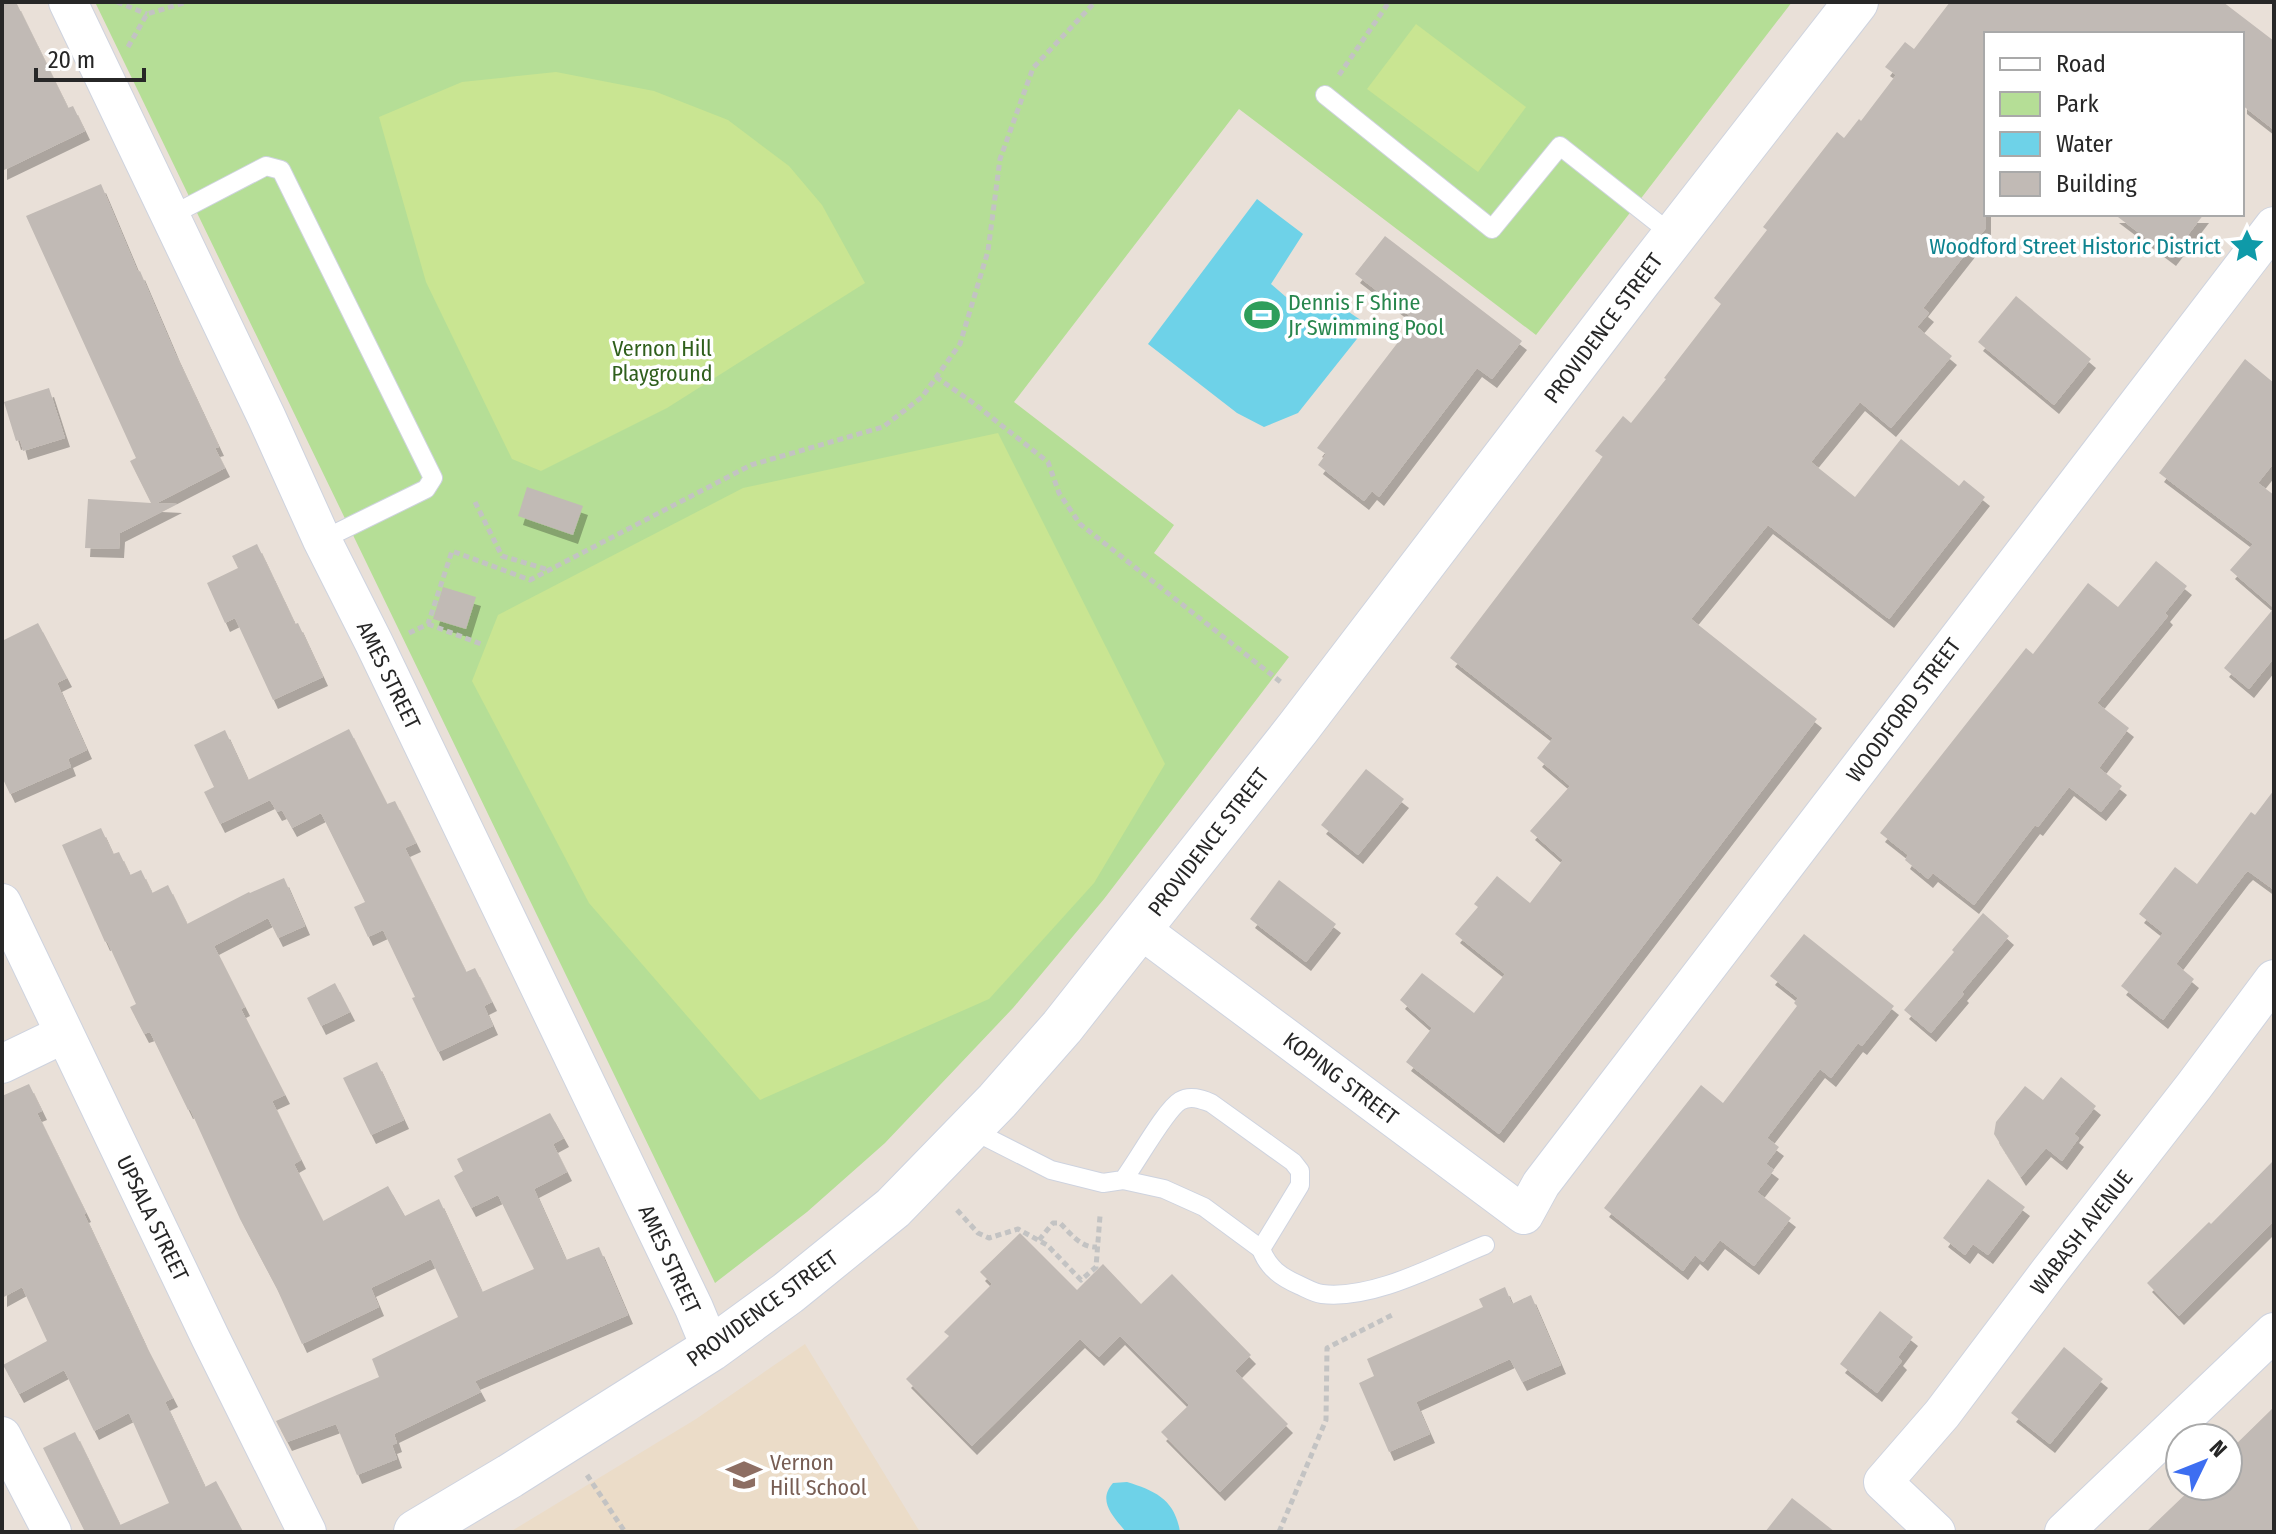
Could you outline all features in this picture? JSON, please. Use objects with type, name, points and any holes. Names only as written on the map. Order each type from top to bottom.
[{"type":"main road","name":"PROVIDENCE STREET","points":[[416,1532],[711,1349],[788,1293],[893,1208],[970,1129],[1062,1027],[1140,929],[1856,2]]},
{"type":"street","name":"AMES STREET","points":[[68,2],[322,540],[688,1294],[711,1349]]},
{"type":"street","name":"WOODFORD STREET","points":[[1534,1197],[2274,226]]},
{"type":"street","name":"UPSALA STREET","points":[[2,903],[307,1532]]},
{"type":"street","name":"KOPING STREET","points":[[1140,929],[1524,1215],[1534,1197]]},
{"type":"street","name":"WABASH AVENUE","points":[[1936,1532],[1883,1482],[1942,1414],[2274,979]]},
{"type":"street","points":[[2,1064],[64,1034]]},
{"type":"street","points":[[2064,1532],[2274,1332]]},
{"type":"street","points":[[2,1436],[52,1532]]},
{"type":"lane","points":[[1325,95],[1492,229],[1560,146],[1674,236]]},
{"type":"lane","points":[[170,216],[266,166],[281,170],[433,478],[426,489],[322,540]]},
{"type":"lane","points":[[1123,1180],[1169,1112],[1181,1100],[1197,1098],[1211,1103],[1293,1162],[1300,1171],[1300,1185],[1261,1249]]},
{"type":"lane","points":[[970,1129],[1051,1170],[1103,1183],[1123,1180],[1164,1189],[1204,1207],[1261,1249],[1264,1259],[1279,1277],[1319,1294],[1356,1294],[1403,1279],[1485,1245]]},
{"type":"path","points":[[117,2],[147,14],[187,2]]},
{"type":"path","points":[[428,624],[452,551],[530,580],[751,465],[883,427],[922,397],[960,344],[988,251],[1000,159],[1033,68],[1095,2]]},
{"type":"path","points":[[1325,95],[1389,2]]},
{"type":"path","points":[[126,50],[147,14]]},
{"type":"path","points":[[936,377],[1048,462],[1059,493],[1080,524],[1282,683]]},
{"type":"path","points":[[475,502],[502,556],[549,570]]},
{"type":"path","points":[[397,638],[428,624],[481,644]]},
{"type":"path","points":[[957,1210],[978,1233],[989,1238],[1018,1229],[1039,1240],[1081,1280],[1096,1267],[1100,1216]]},
{"type":"path","points":[[1039,1240],[1053,1223],[1060,1223],[1077,1241],[1089,1248],[1097,1247]]},
{"type":"path","points":[[1279,1532],[1326,1420],[1327,1348],[1397,1313]]},
{"type":"path","points":[[587,1475],[625,1532]]},
{"type":"shaded area","name":"Vernon Hill School","points":[[805,1344],[920,1532],[510,1532],[696,1419]]},
{"type":"green space","name":"Vernon Hill Playground","points":[[95,2],[1792,2],[1536,335],[1239,109],[1014,402],[1174,525],[1154,553],[1289,657],[1104,899],[1013,1008],[885,1143],[807,1212],[715,1283]]},
{"type":"green space","points":[[1416,24],[1526,107],[1478,172],[1367,89]]},
{"type":"green space","points":[[556,72],[654,91],[728,120],[789,166],[822,205],[865,283],[667,408],[541,471],[512,459],[426,282],[379,117],[462,82]]},
{"type":"green space","points":[[998,433],[1165,764],[1094,883],[989,999],[760,1100],[589,903],[472,681],[498,615],[743,488]]},
{"type":"water","name":"Dennis F Shine Jr Swimming Pool","points":[[1257,199],[1303,234],[1271,284],[1293,303],[1340,306],[1368,325],[1298,413],[1264,427],[1237,413],[1148,344]]},
{"type":"water","points":[[1127,1482],[1155,1493],[1169,1504],[1180,1532],[1126,1532],[1109,1508],[1106,1496],[1113,1483]]},
{"type":"building","points":[[2,2],[16,2],[68,108],[73,106],[85,131],[2,171]]},
{"type":"building","points":[[1950,2],[2223,2],[2274,41],[2274,130],[2244,107],[2244,32],[1984,32],[1986,228],[1923,308],[1929,313],[1917,327],[1952,356],[1891,428],[1860,402],[1811,462],[1855,497],[1901,439],[1959,486],[1964,480],[1985,497],[1889,619],[1768,525],[1691,619],[1817,719],[1499,1134],[1406,1062],[1432,1028],[1400,1000],[1422,973],[1474,1013],[1505,974],[1455,934],[1478,907],[1474,904],[1497,876],[1530,903],[1563,860],[1530,831],[1570,786],[1537,758],[1553,738],[1450,658],[1603,457],[1595,451],[1623,416],[1631,423],[1721,304],[1714,298],[1767,230],[1763,227],[1837,132],[1844,138],[1859,119],[1861,121],[1896,75],[1885,67],[1905,42],[1914,49]]},
{"type":"building","points":[[101,184],[219,447],[215,448],[225,468],[157,503],[177,504],[120,533],[119,549],[85,548],[88,499],[151,503],[130,461],[136,458],[26,216]]},
{"type":"building","points":[[2117,216],[2202,216],[2171,257]]},
{"type":"building","points":[[1385,236],[1522,341],[1492,379],[1477,368],[1379,497],[1372,491],[1364,501],[1318,465],[1326,454],[1317,448],[1415,320],[1355,274]]},
{"type":"building","points":[[2016,296],[2091,359],[2054,405],[1978,342]]},
{"type":"building","points":[[2245,359],[2274,383],[2274,463],[2258,483],[2274,495],[2274,608],[2230,570],[2253,544],[2159,473]]},
{"type":"building","points":[[49,388],[65,438],[23,451],[20,440],[16,441],[4,402]]},
{"type":"building","points":[[527,487],[583,506],[573,535],[518,516]]},
{"type":"building","points":[[257,544],[323,677],[273,700],[235,618],[225,623],[207,583],[238,568],[232,556]]},
{"type":"building","points":[[2156,561],[2187,586],[2165,613],[2168,616],[2097,703],[2129,728],[2099,768],[2122,786],[2101,812],[2069,787],[2038,827],[2035,825],[1974,905],[1933,873],[1928,879],[1905,860],[1908,855],[1880,833],[2026,648],[2033,654],[2088,583],[2118,607]]},
{"type":"building","points":[[443,587],[476,597],[466,629],[433,619]]},
{"type":"building","points":[[2274,608],[2274,658],[2249,689],[2224,668]]},
{"type":"building","points":[[38,623],[67,678],[57,683],[87,750],[68,759],[71,767],[10,794],[2,777],[2,641]]},
{"type":"building","points":[[349,729],[387,804],[395,801],[416,843],[405,848],[466,972],[475,968],[492,1002],[484,1006],[493,1026],[438,1052],[383,930],[368,937],[354,907],[365,902],[321,813],[292,828],[282,810],[277,812],[270,800],[220,824],[204,792],[214,787],[194,745],[225,730],[248,780]]},
{"type":"building","points":[[1366,769],[1404,799],[1358,855],[1321,825]]},
{"type":"building","points":[[2274,790],[2274,890],[2248,871],[2244,875],[2176,964],[2194,979],[2163,1020],[2121,986],[2163,933],[2139,914],[2175,867],[2197,884],[2251,812],[2255,815]]},
{"type":"building","points":[[101,828],[113,854],[119,852],[130,875],[141,870],[152,893],[168,885],[187,924],[284,878],[305,926],[278,938],[268,918],[214,946],[245,1007],[241,1009],[285,1095],[272,1101],[301,1160],[294,1164],[323,1221],[388,1186],[405,1216],[439,1199],[482,1292],[534,1269],[498,1195],[471,1208],[454,1176],[463,1171],[457,1159],[550,1113],[564,1138],[553,1144],[567,1172],[534,1189],[566,1260],[599,1247],[628,1315],[475,1381],[481,1392],[394,1434],[397,1443],[392,1445],[397,1459],[357,1475],[336,1424],[287,1442],[276,1421],[379,1377],[372,1359],[458,1317],[431,1259],[371,1288],[379,1307],[302,1344],[190,1109],[150,1032],[144,1034],[130,1007],[136,1004],[62,845]]},
{"type":"building","points":[[1279,880],[1336,924],[1306,962],[1250,919]]},
{"type":"building","points":[[1983,913],[2009,936],[1931,1033],[1904,1010]]},
{"type":"building","points":[[1804,934],[1894,1006],[1862,1046],[1858,1043],[1831,1078],[1820,1069],[1767,1138],[1779,1147],[1766,1164],[1774,1170],[1757,1192],[1791,1218],[1754,1266],[1720,1240],[1703,1262],[1695,1255],[1683,1271],[1604,1208],[1701,1085],[1723,1103],[1797,1006],[1794,1003],[1798,998],[1770,976]]},
{"type":"building","points":[[335,983],[350,1012],[321,1026],[307,998]]},
{"type":"building","points":[[377,1062],[404,1120],[371,1135],[343,1078]]},
{"type":"building","points":[[2061,1077],[2096,1106],[2074,1134],[2079,1138],[2062,1161],[2046,1148],[2021,1177],[1994,1134],[1996,1122],[2025,1086],[2043,1100]]},
{"type":"building","points":[[29,1084],[42,1111],[37,1113],[173,1398],[165,1402],[205,1487],[216,1481],[243,1532],[85,1532],[43,1448],[75,1432],[120,1525],[169,1503],[129,1413],[94,1431],[64,1370],[19,1394],[3,1365],[47,1341],[22,1287],[2,1298],[2,1096]]},
{"type":"building","points":[[2274,1160],[2274,1221],[2179,1316],[2147,1283]]},
{"type":"building","points":[[1988,1179],[2025,1207],[1988,1255],[1973,1244],[1965,1255],[1943,1238]]},
{"type":"building","points":[[1020,1233],[1077,1290],[1103,1264],[1141,1304],[1172,1274],[1251,1355],[1235,1371],[1288,1424],[1220,1492],[1161,1432],[1189,1405],[1120,1336],[1099,1357],[1080,1339],[972,1446],[906,1379],[949,1336],[944,1332],[992,1284],[980,1272]]},
{"type":"building","points":[[1505,1287],[1512,1304],[1531,1295],[1561,1365],[1522,1382],[1510,1359],[1416,1402],[1430,1434],[1389,1452],[1359,1383],[1374,1376],[1367,1359],[1483,1307],[1479,1299]]},
{"type":"building","points":[[1880,1311],[1913,1337],[1898,1357],[1902,1361],[1877,1393],[1840,1364]]},
{"type":"building","points":[[2064,1347],[2103,1379],[2050,1444],[2011,1413]]},
{"type":"building","points":[[2274,1407],[2274,1532],[2146,1532],[2177,1502],[2244,1502],[2244,1436]]},
{"type":"building","points":[[1792,1498],[1835,1532],[1765,1532]]},
{"type":"place","name":"Woodford Street Historic District","points":[[2247,246]]},
{"type":"place","name":"Dennis F Shine Jr Swimming Pool","points":[[1262,315]]},
{"type":"place","name":"Vernon Hill School","points":[[744,1475]]}]
